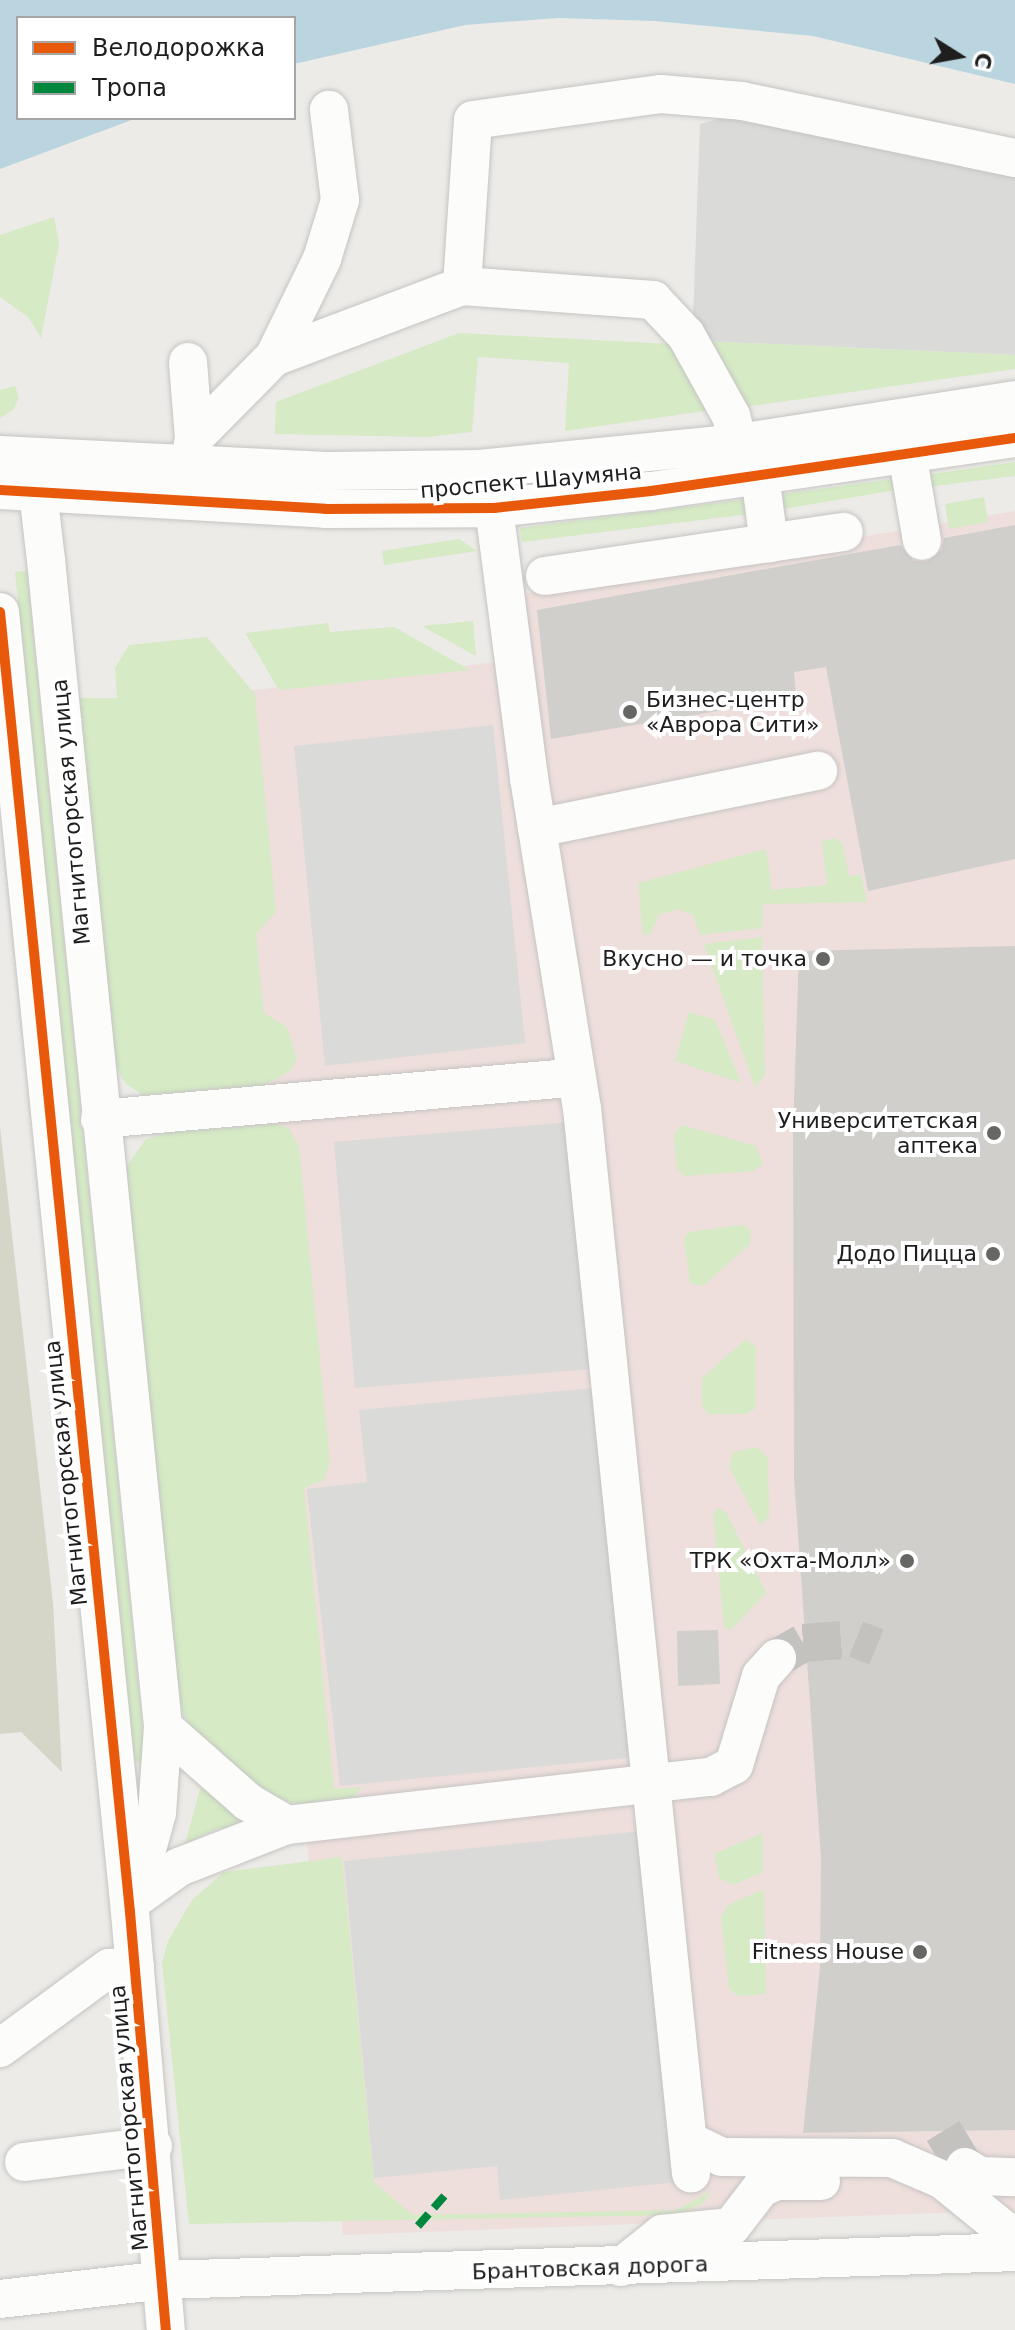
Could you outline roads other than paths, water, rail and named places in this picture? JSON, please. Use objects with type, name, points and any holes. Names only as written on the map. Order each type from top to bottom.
[{"type":"street","points":[[462,286],[473,120],[661,94],[742,101],[1015,158]]},
{"type":"street","points":[[188,468],[274,357],[322,259],[340,200],[329,110]]},
{"type":"street","points":[[274,357],[462,286],[653,300],[686,335],[731,416],[738,443]]},
{"type":"street","points":[[188,362],[188,468]]},
{"type":"street","name":"проспект Шаумяна","points":[[5,462],[188,468],[479,469],[738,443],[1015,400]]},
{"type":"street","name":"проспект Шаумяна","points":[[0,490],[38,492],[188,468],[391,511],[494,508],[760,475],[1015,438]]},
{"type":"street","points":[[907,453],[922,541]]},
{"type":"street","name":"Магнитогорская улица","points":[[5,462],[38,492],[163,1727],[157,1813],[132,1906]]},
{"type":"street","points":[[760,475],[769,543]]},
{"type":"street","points":[[494,508],[537,828],[576,1077],[654,1785],[691,2158],[892,2158],[919,2167],[1015,2239]]},
{"type":"street","points":[[545,576],[844,532]]},
{"type":"street","name":"Магнитогорская улица","points":[[0,612],[11,830],[132,1906],[166,2330]]},
{"type":"street","points":[[537,828],[818,771]]},
{"type":"street","points":[[100,1119],[576,1077]]},
{"type":"street","points":[[132,1906],[179,1867],[287,1825],[711,1777],[734,1765],[746,1737],[761,1676],[777,1658]]},
{"type":"street","points":[[163,1727],[248,1802],[287,1825]]},
{"type":"street","points":[[0,2048],[109,1968],[135,1966]]},
{"type":"street","points":[[24,2162],[153,2146]]},
{"type":"street","points":[[621,2267],[662,2234],[731,2227],[761,2188],[777,2181],[905,2180],[919,2167]]},
{"type":"street","points":[[965,2167],[980,2176],[1015,2177]]},
{"type":"street","name":"Брантовская дорога","points":[[0,2299],[164,2280],[1015,2252]]},
{"type":"water","points":[[0,0],[1015,0],[1015,84],[813,36],[655,21],[558,18],[465,25],[296,64],[296,16],[16,16],[16,120],[132,120],[0,169]]},
{"type":"tunnel","points":[[777,1658],[803,1643],[856,1639],[876,1647]]},
{"type":"tunnel","points":[[943,2131],[965,2167]]},
{"type":"place","name":"Бизнес-центр «Аврора Сити»","points":[[630,712]]},
{"type":"place","name":"Вкусно — и точка","points":[[823,959]]},
{"type":"place","name":"Университетская аптека","points":[[994,1133]]},
{"type":"place","name":"Додо Пицца","points":[[993,1254]]},
{"type":"place","name":"ТРК «Охта-Молл»","points":[[907,1561]]},
{"type":"place","name":"Fitness House","points":[[920,1952]]}]
